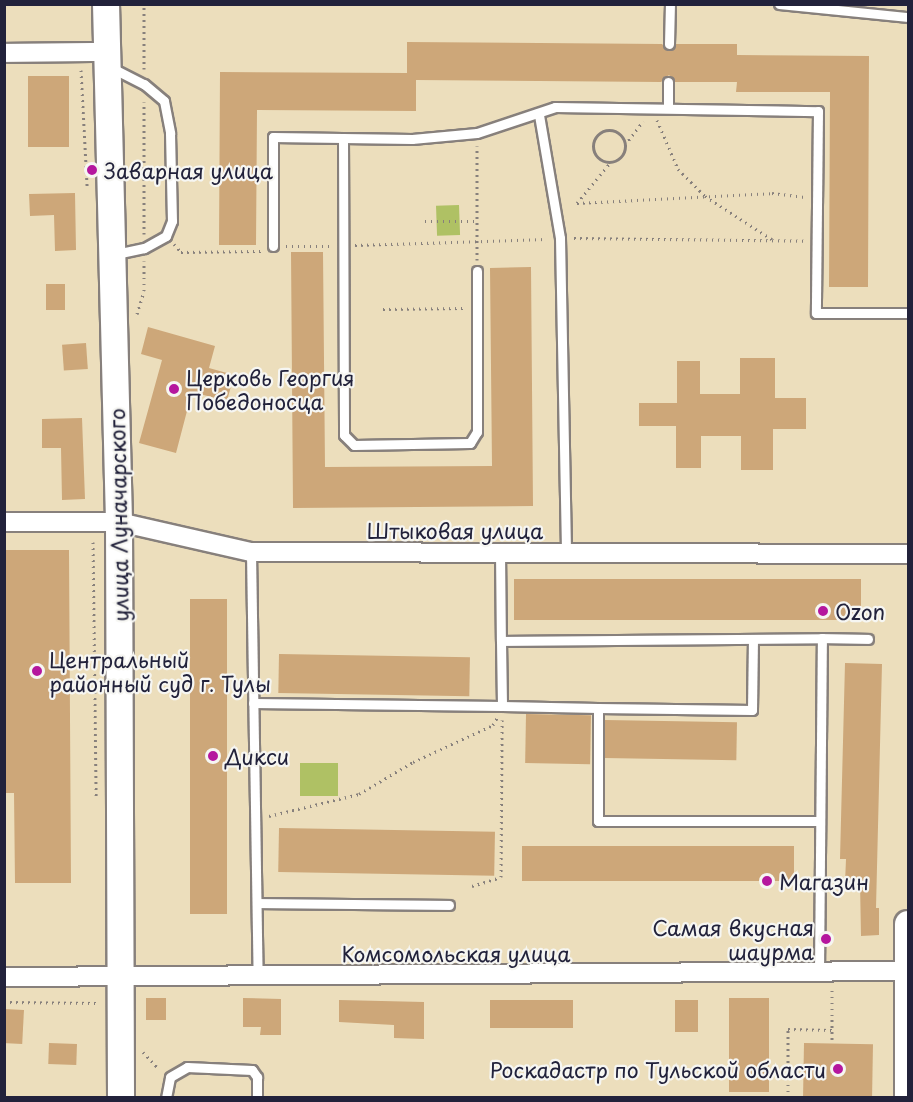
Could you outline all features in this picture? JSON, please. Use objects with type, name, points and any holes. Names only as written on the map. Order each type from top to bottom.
[{"type":"main road","name":"улица Луначарского","points":[[106,4],[119,522],[122,1098]]},
{"type":"main road","points":[[908,1098],[909,924]]},
{"type":"street","points":[[4,53],[107,59]]},
{"type":"street","name":"Штыковая улица","points":[[4,522],[119,522],[251,552],[909,554]]},
{"type":"street","name":"Комсомольская улица","points":[[4,977],[908,972]]},
{"type":"lane","points":[[669,44],[670,4]]},
{"type":"lane","points":[[779,4],[909,17]]},
{"type":"lane","points":[[107,59],[144,84],[164,101],[170,133],[172,199],[172,221],[166,236],[144,248],[112,254]]},
{"type":"lane","points":[[668,82],[668,107]]},
{"type":"lane","points":[[273,246],[273,137],[412,139],[477,133],[539,115],[555,107],[818,111],[816,314],[909,313]]},
{"type":"lane","points":[[539,115],[560,238],[566,553]]},
{"type":"lane","points":[[343,138],[344,435],[354,445],[470,442],[477,432],[477,271]]},
{"type":"lane","points":[[251,552],[258,976]]},
{"type":"lane","points":[[500,552],[502,706]]},
{"type":"lane","points":[[819,972],[822,638]]},
{"type":"lane","points":[[253,703],[752,710],[753,639]]},
{"type":"lane","points":[[501,641],[868,639]]},
{"type":"lane","points":[[597,708],[598,821],[820,821]]},
{"type":"lane","points":[[257,903],[449,905]]},
{"type":"lane","points":[[166,1098],[170,1077],[187,1067],[252,1070],[257,1077],[257,1098]]},
{"type":"path","points":[[652,107],[625,145],[621,157],[610,163],[577,203],[772,193],[818,198]]},
{"type":"path","points":[[652,107],[669,156],[705,196],[775,241]]},
{"type":"path","points":[[610,163],[594,152],[598,134],[616,132],[625,145]]},
{"type":"path","points":[[477,133],[477,271]]},
{"type":"path","points":[[425,221],[476,221]]},
{"type":"path","points":[[166,236],[181,252],[261,252],[273,246],[476,244],[560,238],[753,237],[775,241],[817,240]]},
{"type":"path","points":[[382,309],[477,308]]},
{"type":"path","points":[[93,542],[96,799]]},
{"type":"path","points":[[255,819],[359,794],[413,762],[493,725],[502,710],[501,877],[472,886]]},
{"type":"path","points":[[832,985],[832,1043]]},
{"type":"path","points":[[4,1002],[97,1003]]},
{"type":"path","points":[[788,1098],[788,1029],[832,1030]]},
{"type":"path","points":[[137,1045],[170,1077]]},
{"type":"green space","points":[[459,205],[460,235],[437,236],[436,206]]},
{"type":"green space","points":[[300,763],[338,763],[338,796],[300,796]]},
{"type":"building","points":[[407,42],[662,44],[669,51],[676,44],[737,44],[737,55],[869,56],[868,287],[829,287],[830,92],[736,92],[737,82],[675,82],[669,75],[661,82],[416,80],[416,111],[257,110],[256,245],[219,245],[220,72],[407,73]]},
{"type":"building","points":[[28,76],[69,76],[69,147],[28,147]]},
{"type":"building","points":[[75,193],[76,250],[55,251],[54,215],[30,216],[29,194]]},
{"type":"building","points":[[291,252],[323,252],[325,467],[492,466],[490,268],[531,267],[533,506],[293,508]]},
{"type":"building","points":[[46,284],[65,284],[65,310],[46,310]]},
{"type":"building","points":[[148,327],[215,346],[209,368],[234,375],[227,401],[192,392],[176,453],[139,443],[162,360],[141,354]]},
{"type":"building","points":[[86,343],[88,369],[64,371],[62,345]]},
{"type":"building","points":[[740,358],[775,358],[775,398],[806,398],[806,429],[773,429],[773,470],[741,470],[741,436],[701,436],[701,468],[676,468],[676,426],[639,426],[639,403],[677,403],[677,361],[700,361],[700,394],[740,394]]},
{"type":"building","points":[[82,418],[85,499],[62,500],[61,448],[42,448],[42,419]]},
{"type":"building","name":"Центральный районный суд г. Тулы","points":[[4,550],[69,550],[71,883],[15,883],[14,793],[4,793]]},
{"type":"building","points":[[514,579],[861,579],[861,620],[514,620]]},
{"type":"building","points":[[190,599],[227,599],[227,914],[190,914]]},
{"type":"building","points":[[279,654],[470,657],[469,696],[278,693]]},
{"type":"building","points":[[845,663],[882,664],[876,908],[879,908],[879,935],[861,936],[860,883],[845,883],[846,859],[840,859]]},
{"type":"building","points":[[526,714],[591,715],[590,764],[525,763]]},
{"type":"building","points":[[605,720],[737,722],[736,760],[604,758]]},
{"type":"building","points":[[279,828],[495,832],[494,876],[278,872]]},
{"type":"building","points":[[522,846],[794,846],[794,881],[522,881]]},
{"type":"building","points":[[146,998],[166,998],[166,1020],[146,1020]]},
{"type":"building","points":[[243,998],[281,999],[281,1035],[260,1035],[261,1027],[243,1027]]},
{"type":"building","points":[[729,998],[769,998],[769,1092],[729,1092]]},
{"type":"building","points":[[339,1000],[424,1002],[424,1039],[394,1038],[394,1025],[339,1022]]},
{"type":"building","points":[[490,1000],[573,1000],[573,1028],[490,1028]]},
{"type":"building","points":[[675,1000],[698,1000],[698,1032],[675,1032]]},
{"type":"building","points":[[4,1009],[24,1010],[22,1044],[4,1043]]},
{"type":"building","points":[[49,1043],[77,1044],[76,1065],[48,1064]]},
{"type":"building","name":"Роскадастр по Тульской области","points":[[804,1043],[873,1044],[872,1098],[803,1098]]},
{"type":"place","name":"Заварная улица","points":[[92,170]]},
{"type":"place","name":"Церковь Георгия Победоносца","points":[[174,389]]},
{"type":"place","name":"Ozon","points":[[823,611]]},
{"type":"place","name":"Центральный районный суд г. Тулы","points":[[37,671]]},
{"type":"place","name":"Дикси","points":[[213,756]]},
{"type":"place","name":"Магазин","points":[[767,881]]},
{"type":"place","name":"Самая вкусная шаурма","points":[[826,939]]},
{"type":"place","name":"Роскадастр по Тульской области","points":[[838,1069]]}]
